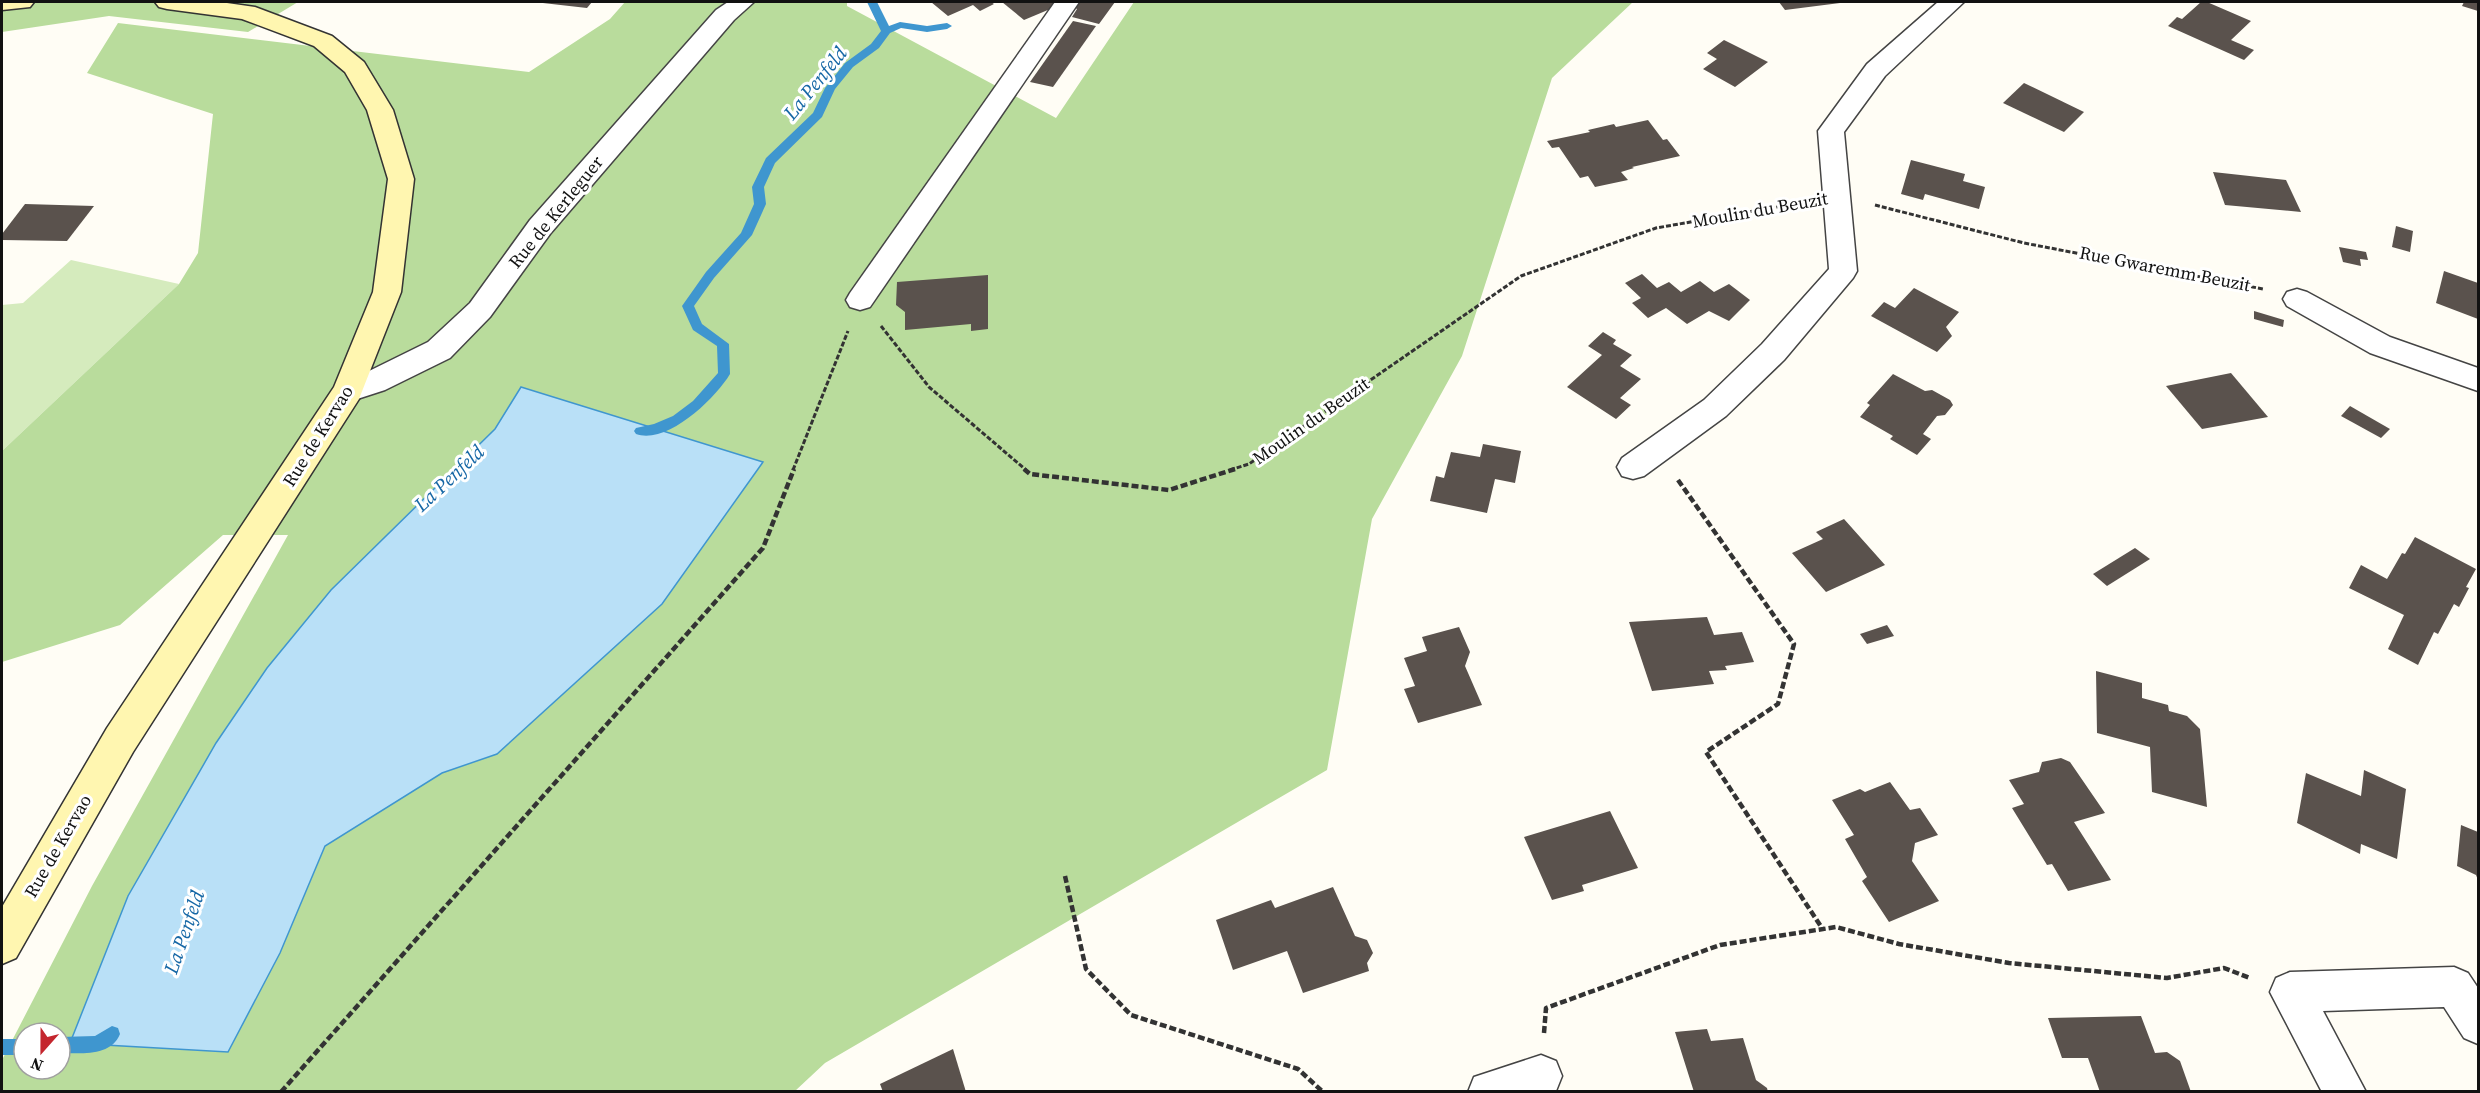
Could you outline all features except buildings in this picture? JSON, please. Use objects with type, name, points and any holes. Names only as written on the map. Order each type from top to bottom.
[{"type":"main road","points":[[2,3],[22,2]]},
{"type":"main road","name":"Rue de Kervao","points":[[2,945],[120,740],[348,391],[387,292],[401,179],[380,110],[355,67],[323,41],[246,12],[167,2]]},
{"type":"street","name":"Rue de Kerleguer","points":[[348,391],[374,382],[439,350],[480,310],[540,226],[710,33],[742,2]]},
{"type":"street","points":[[860,300],[1067,2]]},
{"type":"street","points":[[1645,459],[1724,400],[1773,352],[1843,271],[1832,131],[1876,70],[1952,2]]},
{"type":"street","points":[[2297,299],[2380,345],[2478,380]]},
{"type":"street","points":[[2345,1092],[2290,992],[2454,987],[2478,1024]]},
{"type":"street","points":[[1489,1092],[1541,1076]]},
{"type":"path","name":"Moulin du Beuzit","points":[[860,300],[929,387],[1030,474],[1169,490],[1249,464],[1521,276],[1656,228],[1838,196]]},
{"type":"path","name":"Rue Gwaremm Beuzit","points":[[1838,196],[2024,243],[2256,286],[2297,299]]},
{"type":"path","points":[[281,1092],[763,548],[860,300]]},
{"type":"path","points":[[1645,459],[1794,644],[1778,704],[1706,752],[1822,928]]},
{"type":"path","points":[[1065,876],[1086,969],[1131,1015],[1298,1069],[1323,1092]]},
{"type":"path","points":[[1541,1076],[1546,1008],[1720,945],[1822,928],[1836,927],[1899,944],[2009,963],[2167,978],[2224,968],[2290,992]]},
{"type":"green space","points":[[2,2],[298,2],[248,32],[109,16],[2,32]]},
{"type":"green space","points":[[625,2],[847,2],[847,6],[1056,118],[1134,2],[1633,2],[1552,78],[1462,356],[1372,519],[1327,770],[825,1063],[795,1091],[2,1092],[2,1060],[12,1041],[12,1081],[72,1081],[72,1043],[228,1052],[280,953],[325,846],[442,773],[497,754],[662,604],[763,462],[521,387],[495,429],[331,590],[267,668],[216,743],[128,896],[72,1038],[72,1021],[22,1021],[92,886],[288,535],[223,535],[120,625],[2,662],[2,451],[179,284],[198,253],[213,114],[87,73],[118,23],[529,72],[610,19]]},
{"type":"green space","points":[[71,260],[179,284],[2,451],[2,305],[23,303]]},
{"type":"water","points":[[521,387],[763,462],[662,604],[497,754],[442,773],[325,846],[280,953],[228,1052],[72,1043],[72,1038],[128,896],[216,743],[267,668],[331,590],[495,429]]},
{"type":"waterway","name":"La Penfeld","points":[[872,2],[886,31]]},
{"type":"waterway","name":"La Penfeld","points":[[886,31],[900,25],[927,29],[947,26]]},
{"type":"waterway","name":"La Penfeld","points":[[640,431],[667,425],[678,419],[697,404],[724,374],[723,344],[697,327],[688,306],[710,275],[746,235],[760,204],[758,187],[770,161],[818,115],[830,88],[849,65],[875,46],[886,31]]},
{"type":"waterway","name":"La Penfeld","points":[[72,1045],[97,1044],[112,1034]]},
{"type":"waterway","name":"La Penfeld","points":[[2,1047],[12,1047]]}]
